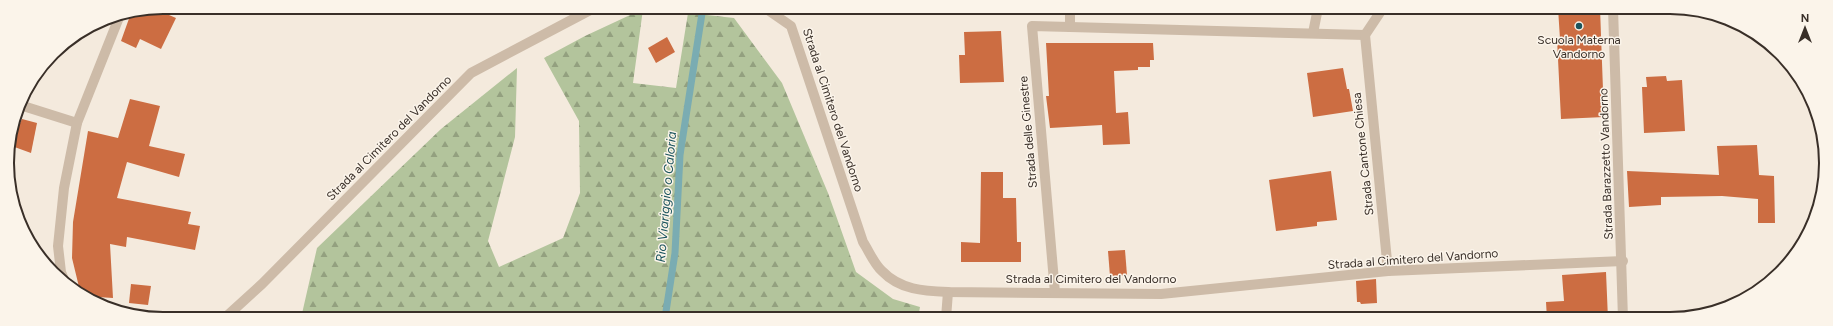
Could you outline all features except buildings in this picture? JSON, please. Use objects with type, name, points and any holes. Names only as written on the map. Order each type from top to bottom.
[{"type":"street","name":"Strada al Cimitero del Vandorno","points":[[231,312],[262,284],[471,73],[583,14]]},
{"type":"street","name":"Strada al Cimitero del Vandorno","points":[[774,14],[791,26],[863,242],[881,271],[901,286],[922,291],[948,292],[1161,294],[1388,271],[1623,261]]},
{"type":"street","points":[[1070,14],[1070,27],[1365,35],[1378,14]]},
{"type":"street","points":[[1313,33],[1317,14]]},
{"type":"street","name":"Strada Barazzetto Vandorno","points":[[1613,14],[1624,312]]},
{"type":"street","points":[[61,271],[58,246],[64,188],[77,123],[118,21]]},
{"type":"street","name":"Strada delle Ginestre","points":[[1055,293],[1032,26],[1070,27]]},
{"type":"street","name":"Strada Cantone Chiesa","points":[[1365,35],[1388,271]]},
{"type":"street","points":[[25,107],[77,123]]},
{"type":"street","points":[[946,312],[948,292]]},
{"type":"green space","points":[[632,14],[642,14],[633,83],[676,88],[688,14],[734,18],[782,83],[828,193],[856,272],[893,299],[920,307],[919,312],[302,312],[317,248],[441,129],[517,68],[515,137],[488,241],[499,267],[563,238],[580,193],[579,121],[544,58],[585,36]]},
{"type":"waterway","name":"Rio Viariggio o Caloria","points":[[666,312],[675,253],[680,155],[702,14]]},
{"type":"place","name":"Scuola Materna Vandorno","points":[[1579,26]]}]
